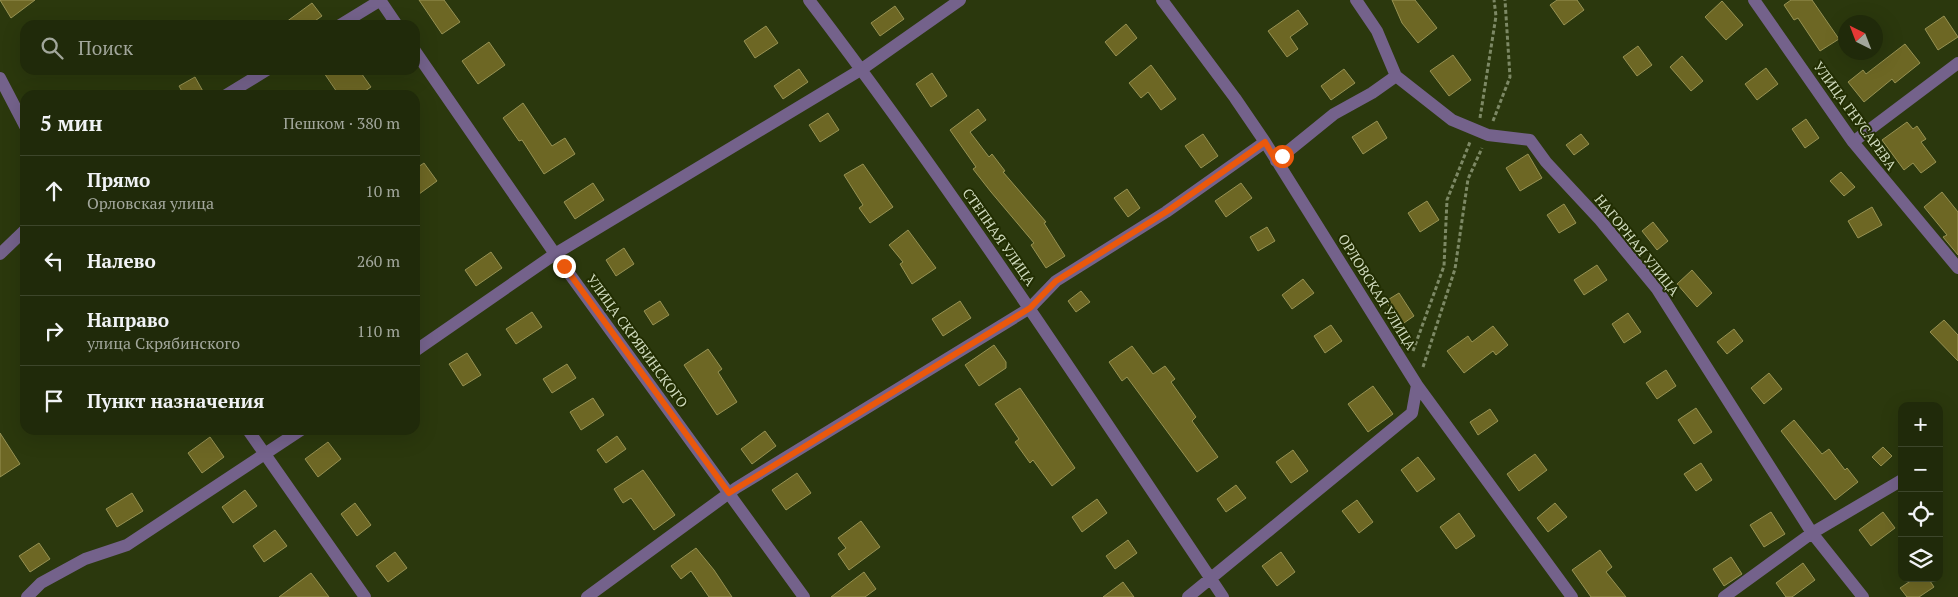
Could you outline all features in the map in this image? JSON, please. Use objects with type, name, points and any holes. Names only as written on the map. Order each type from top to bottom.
[{"type":"street","points":[[348,20],[380,0],[394,20]]},
{"type":"street","name":"СТЕПНАЯ УЛИЦА","points":[[809,0],[862,69],[1030,308],[1223,597]]},
{"type":"street","points":[[420,348],[555,254],[862,69],[960,0]]},
{"type":"street","name":"ОРЛОВСКАЯ УЛИЦА","points":[[1162,0],[1235,98],[1265,142],[1417,384],[1572,597]]},
{"type":"street","name":"НАГОРНАЯ УЛИЦА","points":[[1356,0],[1377,31],[1396,76],[1452,120],[1488,135],[1530,140],[1546,162],[1600,220],[1657,289],[1812,533],[1863,597]]},
{"type":"street","name":"УЛИЦА ГНУСАРЕВА","points":[[1754,0],[1853,142],[1958,268]]},
{"type":"street","name":"УЛИЦА СКРЯБИНСКОГО","points":[[420,58],[555,254],[804,597]]},
{"type":"street","points":[[1853,142],[1958,63]]},
{"type":"street","points":[[234,90],[259,75]]},
{"type":"street","points":[[1276,161],[1334,114],[1372,93],[1396,76]]},
{"type":"street","points":[[6,87],[20,116]]},
{"type":"street","points":[[587,597],[729,493],[1030,308],[1056,281],[1166,212],[1265,142]]},
{"type":"street","points":[[0,254],[20,235]]},
{"type":"street","points":[[1188,597],[1412,413],[1417,384]]},
{"type":"street","points":[[252,435],[365,597]]},
{"type":"street","points":[[27,597],[41,583],[85,558],[127,545],[294,435]]},
{"type":"street","points":[[1724,597],[1812,533],[1898,482]]},
{"type":"path","points":[[1417,384],[1455,269],[1468,179],[1488,135],[1510,77],[1506,0]]},
{"type":"building","points":[[0,0],[35,0],[11,18]]},
{"type":"building","points":[[419,0],[444,0],[460,22],[442,34]]},
{"type":"building","points":[[1392,0],[1415,0],[1437,28],[1418,43],[1402,23]]},
{"type":"building","points":[[1557,0],[1577,0],[1584,10],[1564,25],[1550,5]]},
{"type":"building","points":[[1791,0],[1812,0],[1838,40],[1820,51],[1798,18],[1794,20],[1784,5]]},
{"type":"building","points":[[1722,1],[1743,25],[1726,40],[1705,17]]},
{"type":"building","points":[[312,3],[322,16],[316,20],[289,20]]},
{"type":"building","points":[[895,6],[904,19],[880,36],[871,23]]},
{"type":"building","points":[[1298,10],[1308,24],[1290,37],[1298,49],[1287,57],[1268,31]]},
{"type":"building","points":[[1944,16],[1958,37],[1938,50],[1925,29]]},
{"type":"building","points":[[1126,24],[1137,38],[1116,56],[1105,42]]},
{"type":"building","points":[[766,26],[778,43],[755,58],[744,41]]},
{"type":"building","points":[[489,42],[505,65],[478,84],[462,61]]},
{"type":"building","points":[[1905,44],[1920,63],[1895,83],[1892,79],[1864,102],[1848,82],[1863,70],[1866,74]]},
{"type":"building","points":[[1638,46],[1652,65],[1637,76],[1623,57]]},
{"type":"building","points":[[1453,55],[1471,80],[1449,96],[1430,71]]},
{"type":"building","points":[[1682,56],[1703,81],[1691,91],[1670,67]]},
{"type":"building","points":[[1151,65],[1176,99],[1161,110],[1148,92],[1141,98],[1129,83]]},
{"type":"building","points":[[1766,68],[1778,84],[1757,100],[1745,84]]},
{"type":"building","points":[[799,69],[808,82],[783,99],[774,86]]},
{"type":"building","points":[[1344,69],[1355,83],[1331,100],[1321,86]]},
{"type":"building","points":[[932,73],[947,96],[931,107],[916,84]]},
{"type":"building","points":[[325,75],[363,75],[371,87],[366,90],[336,90]]},
{"type":"building","points":[[195,77],[202,90],[181,90],[179,86]]},
{"type":"building","points":[[523,103],[552,146],[565,138],[575,154],[544,174],[522,140],[519,141],[503,118]]},
{"type":"building","points":[[978,109],[986,120],[970,132],[989,157],[992,154],[1005,171],[1003,172],[1046,222],[1044,223],[1065,256],[1046,268],[1031,245],[1034,243],[973,169],[976,167],[950,130]]},
{"type":"building","points":[[828,113],[839,130],[820,142],[809,125]]},
{"type":"building","points":[[1806,119],[1819,138],[1805,148],[1792,129]]},
{"type":"building","points":[[1377,121],[1387,138],[1363,154],[1352,137]]},
{"type":"building","points":[[1907,122],[1913,129],[1917,126],[1926,139],[1921,142],[1936,162],[1921,173],[1913,163],[1904,170],[1882,140]]},
{"type":"building","points":[[1203,134],[1218,156],[1201,168],[1185,146]]},
{"type":"building","points":[[1581,134],[1589,144],[1574,155],[1566,145]]},
{"type":"building","points":[[1528,154],[1542,178],[1520,191],[1506,168]]},
{"type":"building","points":[[424,163],[437,181],[420,193],[420,166]]},
{"type":"building","points":[[863,164],[893,207],[870,223],[859,208],[863,205],[844,175]]},
{"type":"building","points":[[1841,172],[1855,187],[1844,196],[1830,181]]},
{"type":"building","points":[[593,183],[604,200],[575,219],[564,202]]},
{"type":"building","points":[[1241,183],[1252,198],[1226,217],[1215,201]]},
{"type":"building","points":[[1127,189],[1140,208],[1128,217],[1114,198]]},
{"type":"building","points":[[1942,192],[1958,212],[1958,255],[1943,237],[1947,235],[1924,207]]},
{"type":"building","points":[[1427,201],[1439,220],[1420,232],[1408,213]]},
{"type":"building","points":[[1564,204],[1576,223],[1559,233],[1547,215]]},
{"type":"building","points":[[1872,207],[1882,225],[1858,238],[1848,221]]},
{"type":"building","points":[[1653,222],[1668,241],[1657,250],[1642,231]]},
{"type":"building","points":[[1267,227],[1275,241],[1258,251],[1250,237]]},
{"type":"building","points":[[908,230],[936,268],[912,284],[900,264],[903,262],[889,245]]},
{"type":"building","points":[[624,248],[634,264],[616,276],[606,260]]},
{"type":"building","points":[[491,252],[502,268],[476,286],[465,270]]},
{"type":"building","points":[[1597,265],[1607,280],[1584,295],[1574,280]]},
{"type":"building","points":[[1692,270],[1712,293],[1697,307],[1677,284]]},
{"type":"building","points":[[1303,279],[1314,293],[1292,309],[1282,295]]},
{"type":"building","points":[[1081,291],[1090,302],[1076,312],[1068,301]]},
{"type":"building","points":[[1399,293],[1414,316],[1401,325],[1386,301]]},
{"type":"building","points":[[660,301],[669,315],[653,325],[644,311]]},
{"type":"building","points":[[960,301],[971,318],[943,336],[932,319]]},
{"type":"building","points":[[532,312],[542,327],[516,344],[506,329]]},
{"type":"building","points":[[1628,313],[1641,332],[1624,343],[1612,324]]},
{"type":"building","points":[[1944,320],[1958,335],[1958,361],[1930,332]]},
{"type":"building","points":[[1331,325],[1342,341],[1325,353],[1314,336]]},
{"type":"building","points":[[1493,326],[1508,345],[1496,355],[1493,351],[1464,373],[1447,351],[1468,336],[1472,342]]},
{"type":"building","points":[[1734,329],[1743,341],[1727,354],[1717,342]]},
{"type":"building","points":[[994,345],[1006,362],[1006,368],[979,386],[965,365]]},
{"type":"building","points":[[1132,346],[1153,374],[1165,366],[1175,379],[1171,382],[1196,417],[1192,421],[1218,457],[1197,472],[1127,377],[1122,381],[1109,362]]},
{"type":"building","points":[[708,349],[722,369],[718,372],[737,402],[717,415],[684,365]]},
{"type":"building","points":[[467,353],[481,375],[463,386],[449,364]]},
{"type":"building","points":[[567,364],[576,378],[552,393],[543,379]]},
{"type":"building","points":[[1666,370],[1676,386],[1657,399],[1646,383]]},
{"type":"building","points":[[1769,373],[1782,389],[1764,404],[1751,388]]},
{"type":"building","points":[[1373,386],[1393,414],[1368,432],[1348,404]]},
{"type":"building","points":[[1020,388],[1075,468],[1052,486],[1033,460],[1030,463],[1015,442],[1019,439],[995,404]]},
{"type":"building","points":[[593,398],[604,415],[581,430],[570,412]]},
{"type":"building","points":[[1696,408],[1712,432],[1694,444],[1678,420]]},
{"type":"building","points":[[1490,409],[1498,421],[1478,435],[1470,422]]},
{"type":"building","points":[[1794,420],[1822,454],[1829,449],[1845,470],[1847,468],[1858,482],[1835,500],[1781,431]]},
{"type":"building","points":[[765,431],[776,446],[752,464],[741,449]]},
{"type":"building","points":[[0,433],[20,464],[0,477]]},
{"type":"building","points":[[617,436],[626,449],[606,463],[597,450]]},
{"type":"building","points":[[210,437],[224,457],[202,473],[188,453]]},
{"type":"building","points":[[328,442],[341,459],[318,477],[305,459]]},
{"type":"building","points":[[1883,447],[1892,456],[1881,466],[1872,457]]},
{"type":"building","points":[[1293,450],[1308,471],[1291,483],[1276,462]]},
{"type":"building","points":[[1535,454],[1547,470],[1519,491],[1507,474]]},
{"type":"building","points":[[1418,457],[1435,479],[1417,492],[1401,470]]},
{"type":"building","points":[[1701,463],[1712,480],[1696,491],[1684,474]]},
{"type":"building","points":[[643,470],[675,515],[654,530],[631,498],[623,503],[614,489]]},
{"type":"building","points":[[797,473],[811,493],[786,510],[772,490]]},
{"type":"building","points":[[1236,485],[1246,498],[1226,512],[1217,499]]},
{"type":"building","points":[[245,490],[257,506],[233,523],[222,507]]},
{"type":"building","points":[[132,493],[143,511],[117,527],[106,509]]},
{"type":"building","points":[[1097,499],[1107,513],[1082,532],[1072,517]]},
{"type":"building","points":[[1357,500],[1373,522],[1359,533],[1342,511]]},
{"type":"building","points":[[355,503],[371,525],[357,536],[341,514]]},
{"type":"building","points":[[1555,503],[1567,517],[1548,532],[1537,518]]},
{"type":"building","points":[[1771,512],[1785,534],[1764,547],[1750,525]]},
{"type":"building","points":[[1883,512],[1895,528],[1871,546],[1859,530]]},
{"type":"building","points":[[1459,513],[1475,536],[1456,549],[1440,527]]},
{"type":"building","points":[[861,521],[880,547],[849,570],[838,554],[846,548],[838,538]]},
{"type":"building","points":[[275,530],[287,546],[264,562],[253,546]]},
{"type":"building","points":[[1128,540],[1137,553],[1115,569],[1106,556]]},
{"type":"building","points":[[39,543],[50,559],[30,572],[19,556]]},
{"type":"building","points":[[696,548],[732,597],[709,597],[691,571],[681,579],[671,566]]},
{"type":"building","points":[[1600,550],[1612,567],[1606,572],[1626,597],[1591,597],[1572,570]]},
{"type":"building","points":[[395,552],[407,568],[388,582],[376,566]]},
{"type":"building","points":[[1281,552],[1295,572],[1277,586],[1262,566]]},
{"type":"building","points":[[1731,557],[1742,574],[1724,586],[1713,569]]},
{"type":"building","points":[[1803,563],[1815,580],[1792,597],[1786,597],[1776,583]]},
{"type":"building","points":[[864,572],[876,589],[865,597],[831,597]]},
{"type":"building","points":[[311,573],[329,597],[279,597]]},
{"type":"building","points":[[1123,582],[1134,597],[1103,597]]},
{"type":"building","points":[[1909,582],[1931,582],[1934,587],[1919,597],[1907,597],[1900,588]]},
{"type":"route","points":[[564,266],[729,493],[1030,308],[1056,281],[1166,212],[1265,142],[1276,161],[1282,156]]}]
